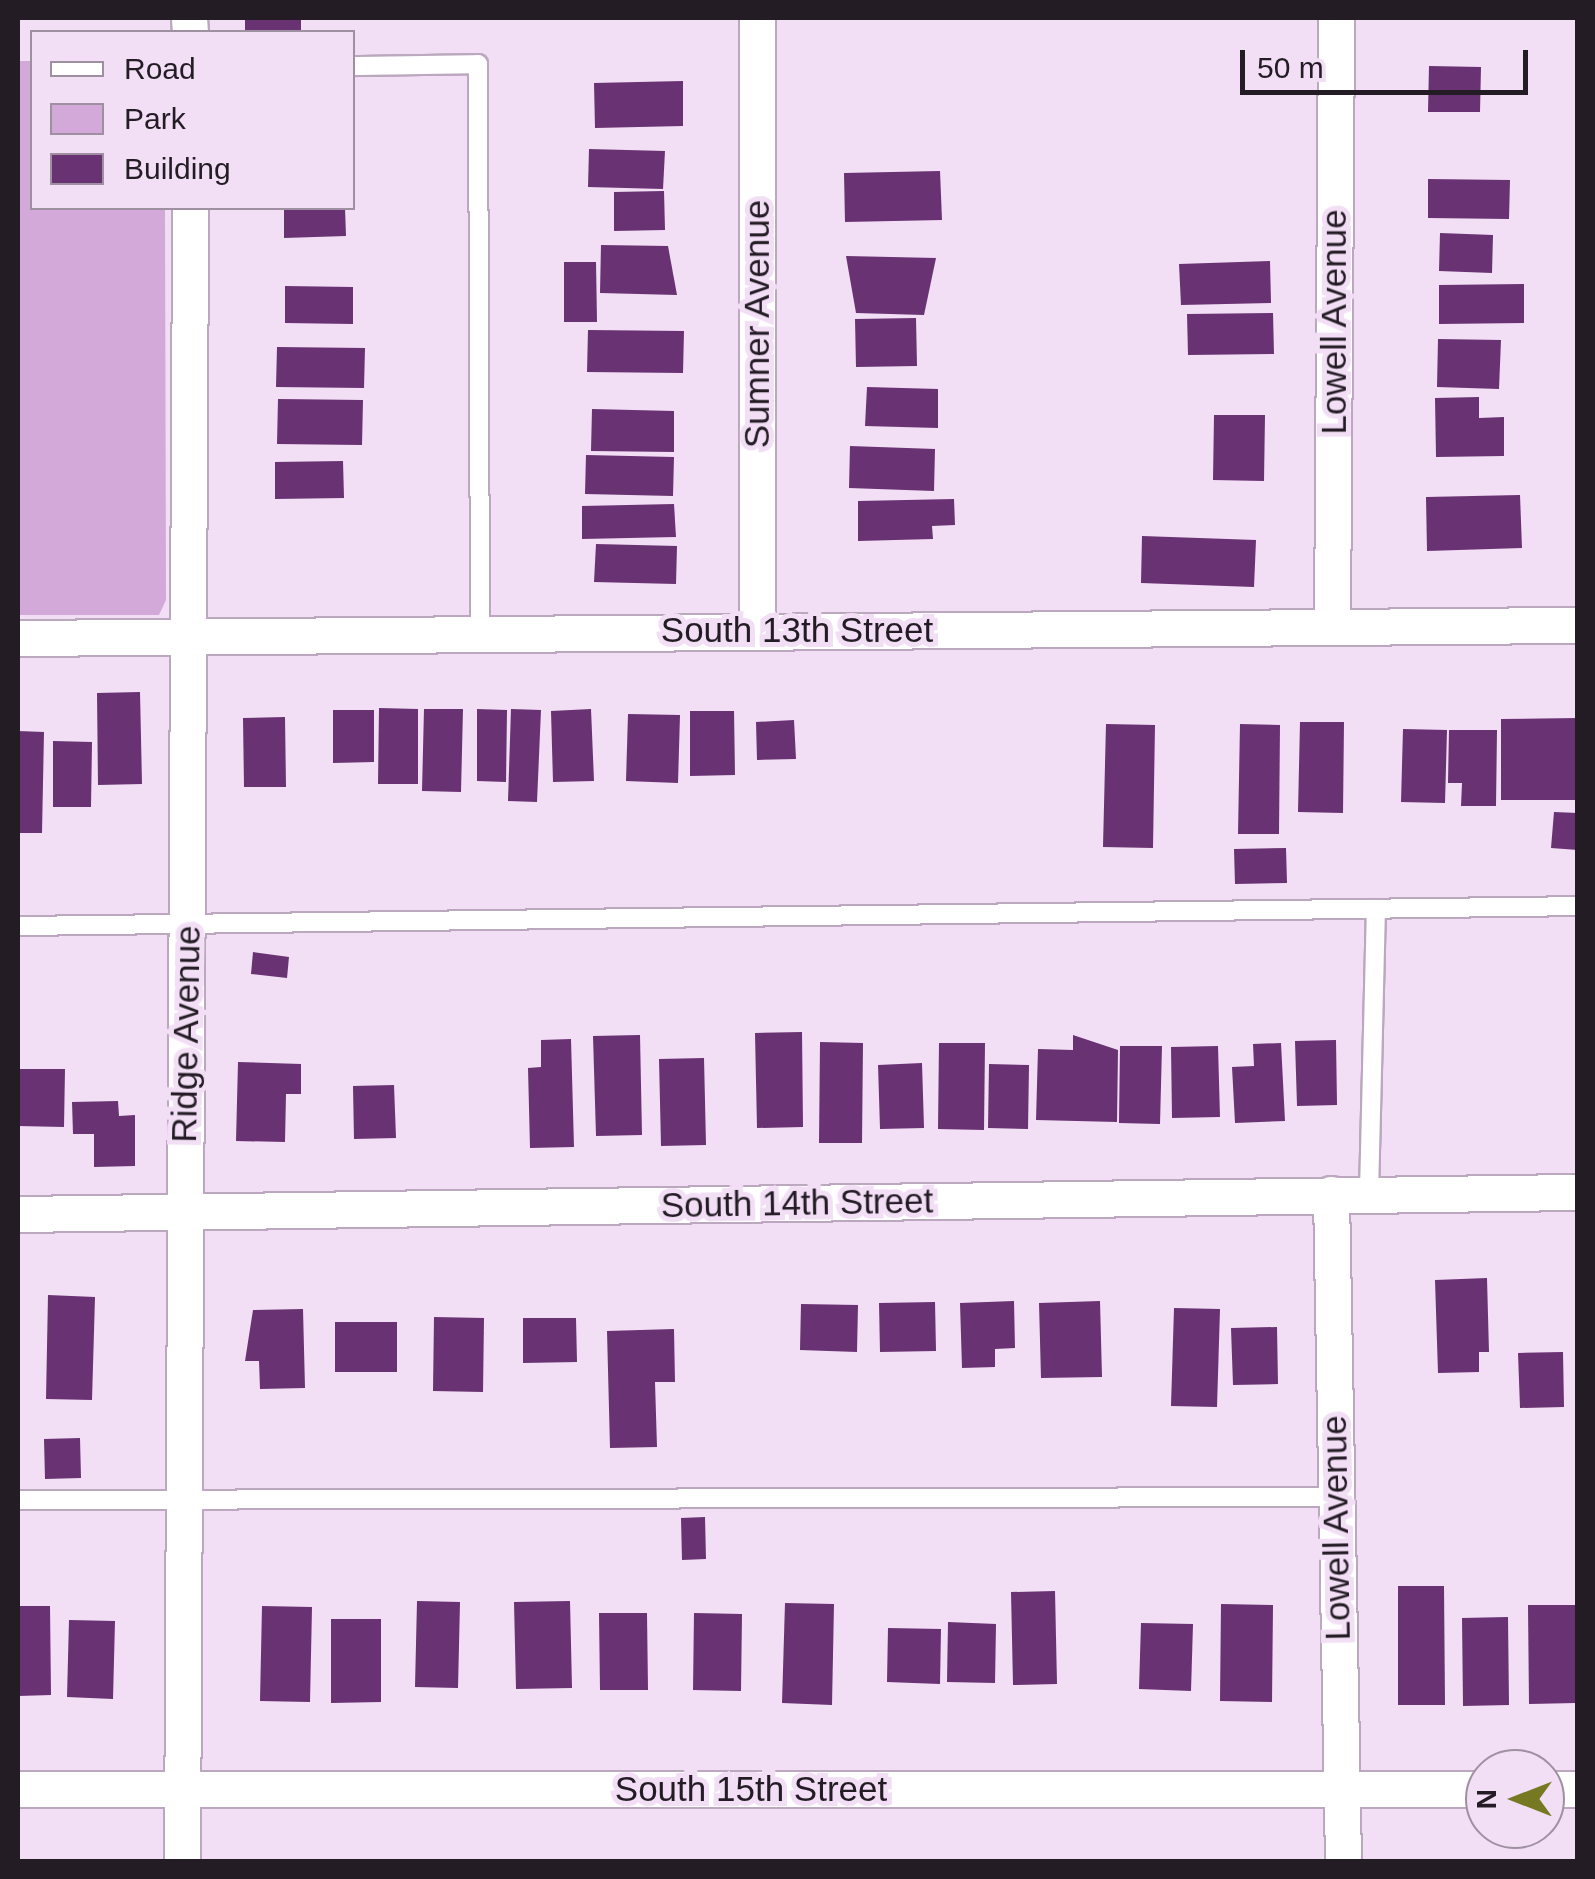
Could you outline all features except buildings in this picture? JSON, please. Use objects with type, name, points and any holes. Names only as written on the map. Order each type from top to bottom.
[{"type":"street","name":"Sumner Avenue","points":[[758,18],[758,630]]},
{"type":"street","name":"Lowell Avenue","points":[[1332,626],[1336,18]]},
{"type":"street","name":"Ridge Avenue","points":[[182,1862],[190,210]]},
{"type":"street","name":"South 13th Street","points":[[18,638],[1578,625]]},
{"type":"street","name":"South 14th Street","points":[[18,1214],[1578,1192]]},
{"type":"street","name":"Lowell Avenue","points":[[1331,1194],[1343,1862]]},
{"type":"street","name":"South 15th Street","points":[[18,1788],[1465,1790]]},
{"type":"lane","points":[[355,66],[478,64],[480,632]]},
{"type":"lane","points":[[18,926],[1578,906]]},
{"type":"lane","points":[[1369,1193],[1376,908]]},
{"type":"lane","points":[[18,1500],[1334,1497]]},
{"type":"green space","points":[[18,61],[30,61],[30,210],[165,210],[166,600],[159,615],[18,615]]}]
